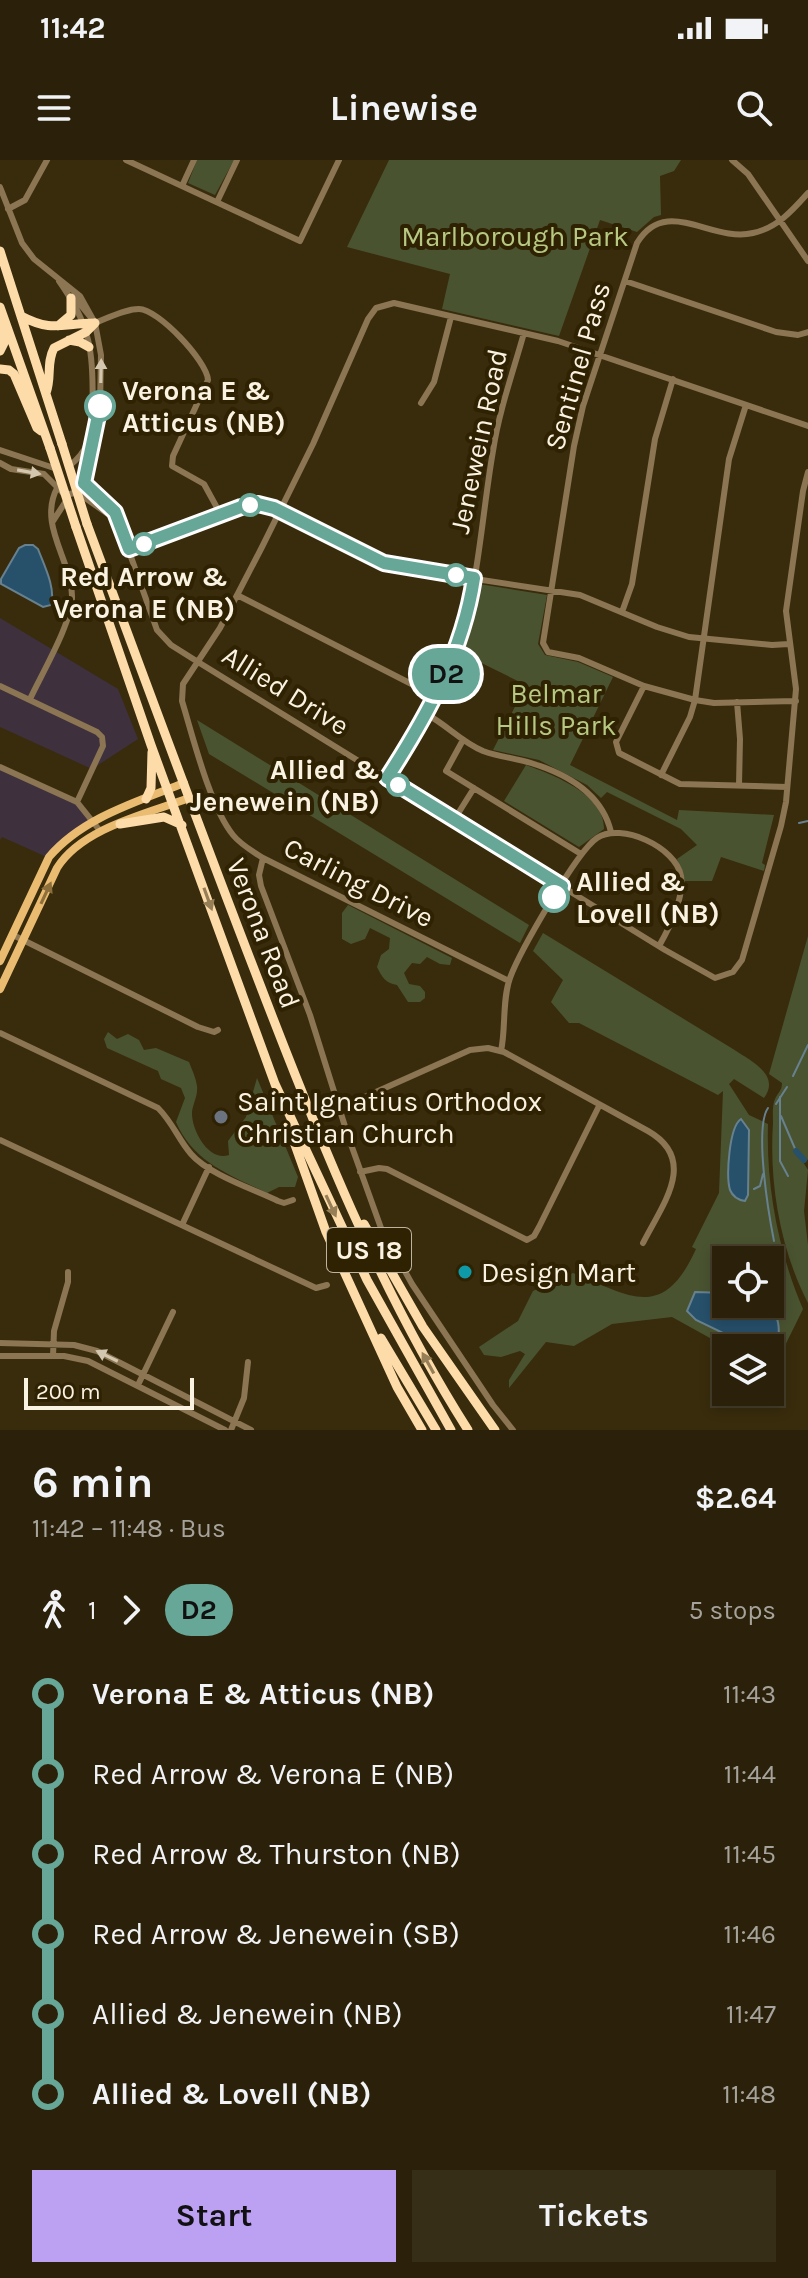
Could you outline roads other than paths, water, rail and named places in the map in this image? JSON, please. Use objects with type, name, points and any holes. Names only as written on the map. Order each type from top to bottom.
[{"type":"highway","name":"Verona Road","points":[[0,251],[87,524],[245,945],[350,1210],[383,1278],[468,1430]]},
{"type":"highway","points":[[55,327],[71,315],[69,295]]},
{"type":"highway","name":"Verona Road","points":[[0,307],[151,745],[275,1084],[367,1280],[451,1430]]},
{"type":"highway","points":[[21,316],[36,324],[84,328]]},
{"type":"highway","points":[[0,318],[4,343],[0,351]]},
{"type":"highway","points":[[45,394],[51,382],[50,356],[54,348],[95,323]]},
{"type":"highway","points":[[69,340],[89,347]]},
{"type":"highway","points":[[0,369],[14,373],[37,428],[45,434]]},
{"type":"highway","points":[[146,799],[151,788],[151,745]]},
{"type":"highway","points":[[120,824],[164,817],[182,825]]},
{"type":"highway","points":[[275,1084],[321,1220],[397,1387],[422,1430]]},
{"type":"highway","points":[[334,1169],[376,1249],[423,1327],[495,1430]]},
{"type":"highway","points":[[356,1297],[436,1430]]},
{"type":"main road","points":[[0,961],[49,857],[66,838],[93,821],[184,783]]},
{"type":"main road","points":[[0,989],[63,859],[75,846],[120,824],[176,807],[189,798]]},
{"type":"street","points":[[8,209],[20,204],[31,192],[47,160]]},
{"type":"street","points":[[126,160],[300,241],[304,250]]},
{"type":"street","points":[[182,186],[194,160]]},
{"type":"street","points":[[217,202],[237,160]]},
{"type":"street","points":[[300,241],[339,160]]},
{"type":"street","points":[[732,160],[748,174],[808,261]]},
{"type":"street","points":[[0,187],[22,243],[34,259],[80,296],[95,323],[101,355],[100,406],[84,481],[78,493],[69,496],[53,521]]},
{"type":"street","name":"Sentinel Pass","points":[[644,686],[579,658],[553,654],[544,649],[543,643],[574,446],[599,355],[642,236],[648,230],[664,221],[680,221],[723,234],[752,234],[781,221],[808,193]]},
{"type":"street","points":[[0,450],[60,471],[80,457],[90,429],[89,347],[84,328],[59,280]]},
{"type":"street","points":[[625,281],[787,335],[808,332]]},
{"type":"street","points":[[69,295],[77,299],[95,323]]},
{"type":"street","name":"Carling Drive","points":[[451,317],[394,303],[371,312],[280,511],[215,637],[182,688],[182,701],[225,823],[242,844],[263,858],[509,981]]},
{"type":"street","points":[[95,323],[134,310],[146,310],[202,361],[208,372],[208,380],[173,456],[172,466],[204,484],[221,515]]},
{"type":"street","points":[[421,403],[434,382],[451,317],[524,333],[599,355],[808,426]]},
{"type":"street","name":"Jenewein Road","points":[[387,778],[426,714],[460,639],[474,578],[493,447],[524,333]]},
{"type":"street","points":[[622,612],[632,584],[655,439],[673,379]]},
{"type":"street","points":[[661,775],[690,717],[695,700],[729,459],[746,405]]},
{"type":"street","points":[[0,463],[11,469],[44,474],[69,496]]},
{"type":"street","points":[[68,467],[80,471],[84,481],[115,512],[129,549],[258,504],[280,511],[384,563],[580,595],[672,633],[702,639],[789,644]]},
{"type":"street","points":[[30,699],[72,604],[71,586],[53,521],[52,501],[60,471]]},
{"type":"street","points":[[796,701],[714,703],[644,686],[616,742],[616,748],[619,753],[680,784],[787,787],[796,701],[786,611],[808,472]]},
{"type":"street","points":[[78,493],[120,522]]},
{"type":"street","name":"Allied Drive","points":[[129,549],[157,630],[171,645],[715,978],[733,972],[742,960],[783,820],[787,787]]},
{"type":"street","points":[[237,595],[435,696]]},
{"type":"street","points":[[0,686],[102,737],[103,746],[77,802]]},
{"type":"street","points":[[737,702],[739,785]]},
{"type":"street","points":[[426,714],[483,751],[534,764],[584,788],[603,809],[611,832]]},
{"type":"street","points":[[463,740],[445,768],[581,854]]},
{"type":"street","points":[[0,767],[77,802],[101,832]]},
{"type":"street","points":[[454,820],[474,788]]},
{"type":"street","points":[[501,1051],[509,981],[536,928],[581,854],[596,839],[611,832],[629,833],[665,852],[678,869],[681,877],[676,905],[659,946]]},
{"type":"street","points":[[263,858],[259,875],[261,886],[310,1015],[381,1228],[403,1270],[513,1430]]},
{"type":"street","points":[[13,935],[198,1027],[214,1032],[218,1030]]},
{"type":"street","points":[[0,1033],[158,1108],[173,1122],[191,1155],[278,1201],[293,1200]]},
{"type":"street","points":[[340,1108],[470,1050],[488,1048],[501,1051],[666,1144],[674,1160],[673,1182],[643,1243]]},
{"type":"street","points":[[360,1172],[387,1169],[517,1236],[530,1239],[539,1227],[599,1106]]},
{"type":"street","points":[[0,1140],[316,1288],[327,1285]]},
{"type":"street","points":[[182,1225],[209,1167]]},
{"type":"street","points":[[53,1356],[58,1312],[68,1282],[68,1272]]},
{"type":"street","points":[[138,1385],[173,1312]]},
{"type":"street","points":[[0,1343],[74,1345],[97,1351],[251,1430]]},
{"type":"street","points":[[0,1356],[53,1356],[88,1361],[228,1430],[244,1398],[248,1362]]},
{"type":"water","points":[[25,545],[38,549],[51,584],[51,605],[43,607],[1,584],[19,548]]},
{"type":"water","points":[[741,1119],[749,1130],[748,1195],[745,1201],[731,1192],[728,1174],[731,1141]]},
{"type":"water","points":[[695,1292],[712,1293],[712,1318],[777,1318],[778,1334],[725,1334],[696,1320],[687,1311]]},
{"type":"waterway","points":[[799,823],[808,821]]},
{"type":"waterway","points":[[793,1076],[808,1045]]},
{"type":"waterway","points":[[776,1104],[787,1087]]},
{"type":"waterway","points":[[780,1097],[780,1161],[788,1176]]},
{"type":"waterway","points":[[768,1108],[764,1118],[762,1152],[774,1241]]},
{"type":"waterway","points":[[781,1116],[796,1151]]},
{"type":"waterway","points":[[796,1151],[804,1160]]},
{"type":"waterway","points":[[754,1189],[760,1186],[763,1174]]},
{"type":"place","name":"Verona E & Atticus (NB)","points":[[100,406]]},
{"type":"place","name":"Red Arrow & Verona E (NB)","points":[[144,544]]},
{"type":"place","name":"Allied & Jenewein (NB)","points":[[398,785]]},
{"type":"place","name":"Allied & Lovell (NB)","points":[[554,897]]},
{"type":"place","name":"Saint Ignatius Orthodox Christian Church","points":[[221,1117]]},
{"type":"place","name":"Design Mart","points":[[465,1272]]},
{"type":"park label","name":"Marlborough Park","points":[[515,236]]},
{"type":"park label","name":"Belmar Hills Park","points":[[556,709]]}]
